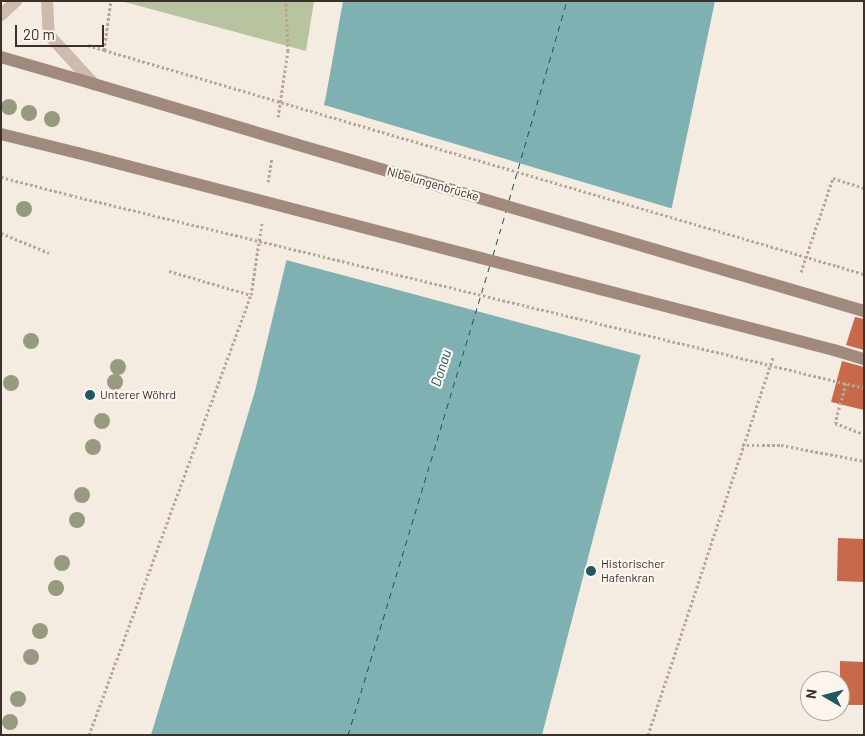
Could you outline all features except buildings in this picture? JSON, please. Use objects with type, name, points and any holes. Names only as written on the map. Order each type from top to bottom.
[{"type":"main road","name":"Nibelungenbrücke","points":[[1,57],[864,311]]},
{"type":"main road","points":[[1,134],[864,359]]},
{"type":"street","points":[[1,15],[16,1]]},
{"type":"street","points":[[47,1],[50,35],[94,84]]},
{"type":"path","points":[[112,1],[104,50],[864,274]]},
{"type":"path","points":[[1,177],[864,388]]},
{"type":"path","points":[[1,233],[48,253]]},
{"type":"path","points":[[89,735],[251,295],[169,271]]},
{"type":"path","points":[[846,383],[835,423],[864,434]]},
{"type":"path","points":[[648,735],[672,672],[742,445],[781,445],[864,461]]},
{"type":"green space","points":[[121,1],[314,1],[306,51]]},
{"type":"water","name":"Donau","points":[[343,1],[715,1],[642,350],[542,735],[151,735],[255,391],[326,96]]},
{"type":"pier","points":[[321,104],[677,210],[644,356],[286,260]]},
{"type":"ferry route","points":[[509,200],[567,1]]},
{"type":"ferry route","points":[[493,255],[506,211]]},
{"type":"ferry route","points":[[348,735],[490,266]]},
{"type":"place","name":"Unterer Wöhrd","points":[[90,395]]},
{"type":"place","name":"Historischer Hafenkran","points":[[591,571]]}]
